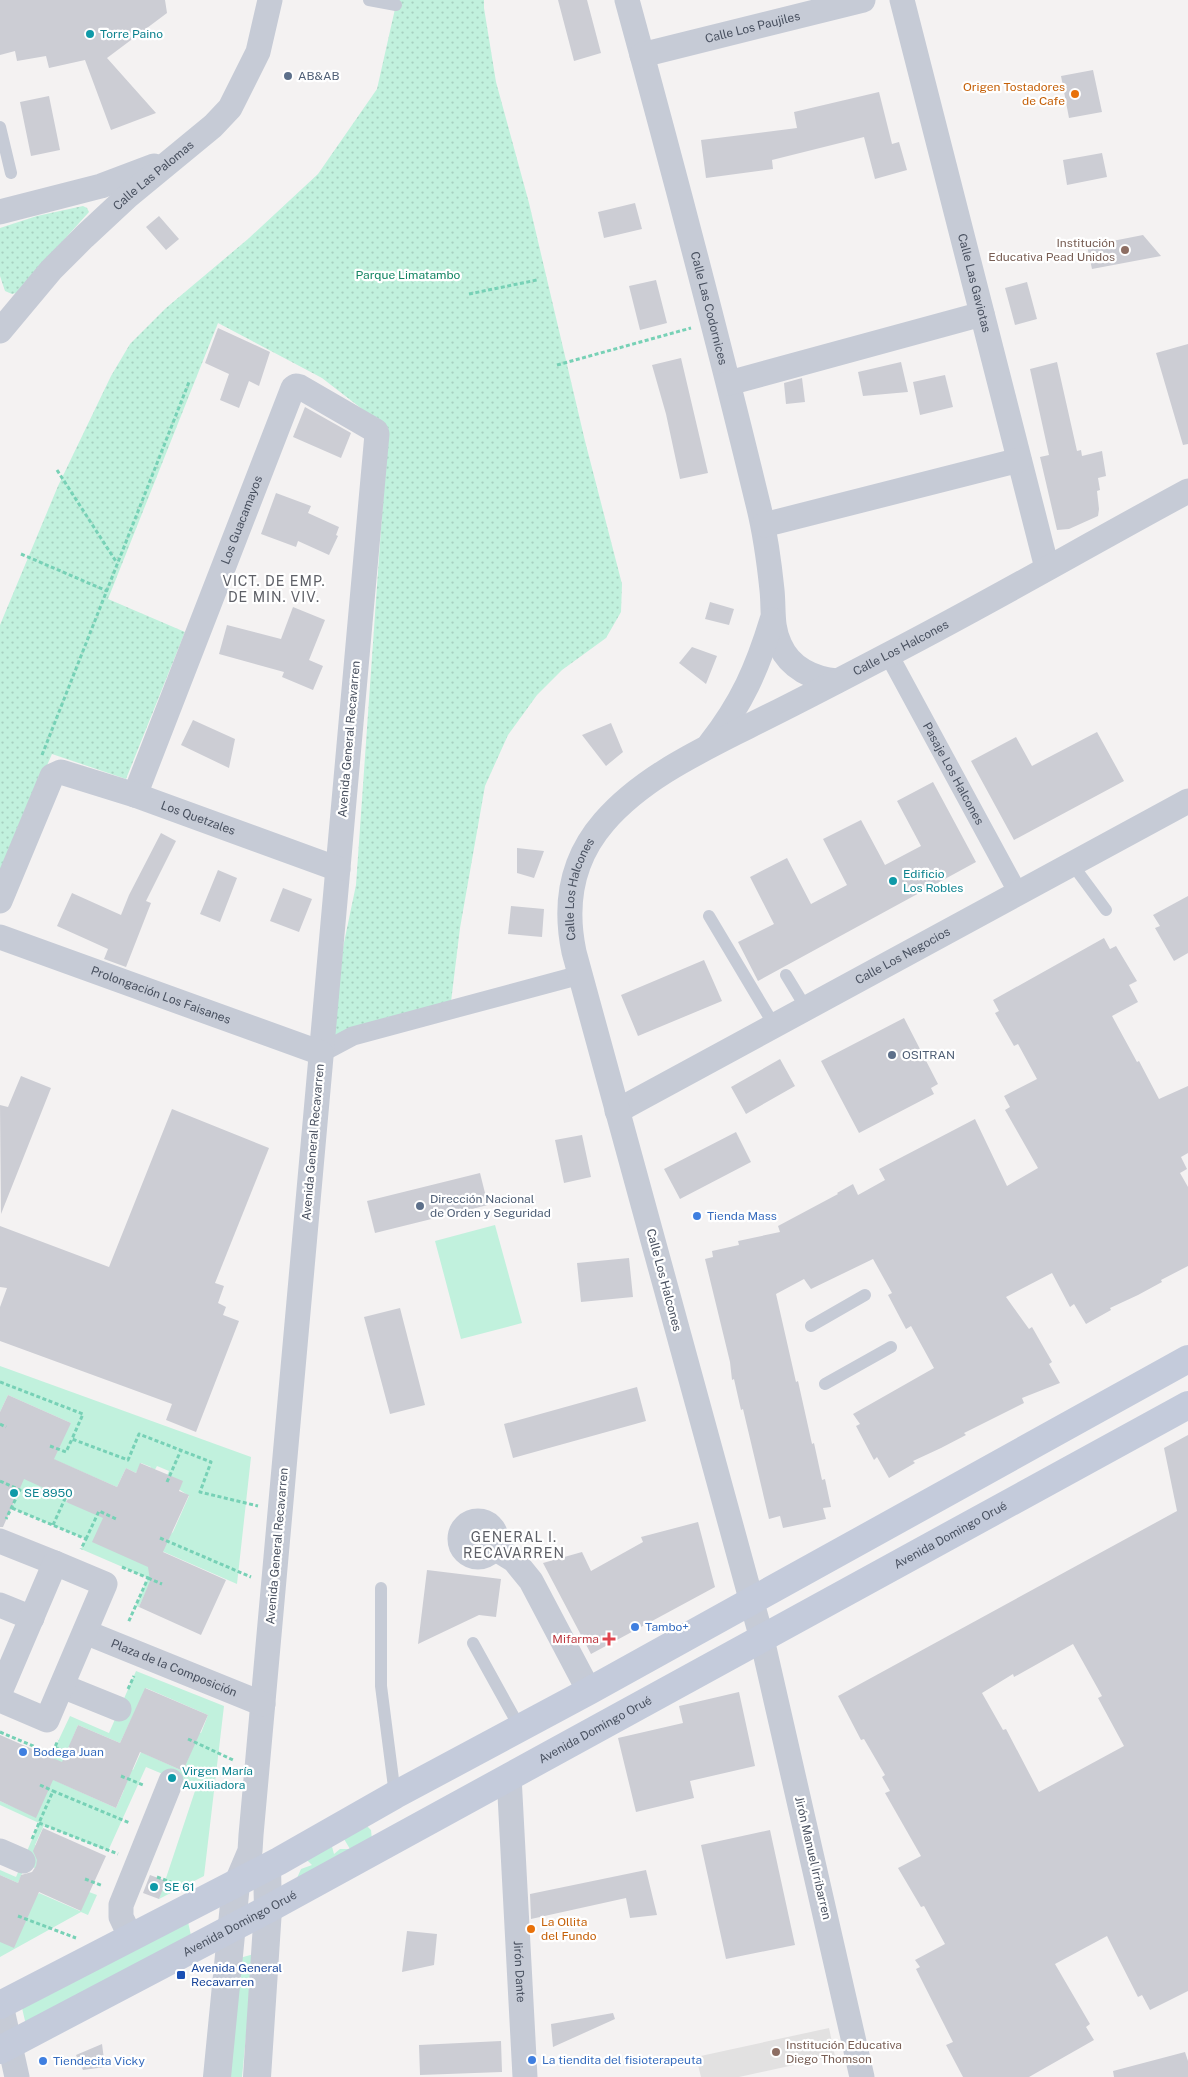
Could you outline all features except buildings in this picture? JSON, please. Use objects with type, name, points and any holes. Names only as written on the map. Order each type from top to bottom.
[{"type":"main road","points":[[0,2005],[236,1884],[258,1859],[395,1795],[589,1691],[1188,1360]]},
{"type":"main road","name":"Avenida Domingo Orué","points":[[5,2047],[233,1928],[1188,1405]]},
{"type":"street","name":"Calle Las Palomas","points":[[0,330],[51,270],[84,237],[128,196],[213,126],[230,108],[258,52],[270,0]]},
{"type":"street","name":"Calle Las Codornices","points":[[627,0],[714,322],[764,525],[772,595],[772,620],[778,642],[789,660],[811,675],[838,681]]},
{"type":"street","name":"Calle Los Paujiles","points":[[642,55],[863,0]]},
{"type":"street","name":"Calle Las Gaviotas","points":[[902,0],[1047,568]]},
{"type":"street","points":[[0,212],[101,186],[173,159]]},
{"type":"street","points":[[729,382],[982,314]]},
{"type":"street","name":"Los Guacamayos","points":[[135,795],[293,388],[296,386],[376,431],[376,434]]},
{"type":"street","name":"Avenida General Recavarren","points":[[257,2077],[268,1909],[258,1859],[263,1704],[376,434]]},
{"type":"street","points":[[764,525],[1019,460]]},
{"type":"street","name":"Calle Los Halcones","points":[[762,1639],[580,975],[571,935],[569,902],[575,872],[585,848],[604,822],[634,794],[674,766],[889,655],[1188,491]]},
{"type":"street","name":"Calle Las Codornices","points":[[707,748],[729,719],[747,688],[761,655],[772,620]]},
{"type":"street","name":"Pasaje Los Halcones","points":[[889,655],[1018,893]]},
{"type":"street","points":[[0,900],[52,776],[48,766]]},
{"type":"street","name":"Los Quetzales","points":[[48,766],[135,795],[338,869]]},
{"type":"street","name":"Calle Los Negocios","points":[[617,1111],[1188,801]]},
{"type":"street","name":"Prolongación Los Faisanes","points":[[0,937],[321,1053]]},
{"type":"street","points":[[321,1053],[353,1036],[580,975]]},
{"type":"street","points":[[0,1541],[105,1584],[47,1720],[0,1700]]},
{"type":"street","points":[[493,1547],[514,1560],[531,1582],[589,1691]]},
{"type":"street","points":[[3,1678],[32,1618],[55,1563]]},
{"type":"street","points":[[0,1605],[32,1618]]},
{"type":"street","name":"Plaza de la Composición","points":[[85,1632],[263,1704]]},
{"type":"street","name":"Jirón Manuel Irribarren","points":[[762,1639],[862,2077]]},
{"type":"street","points":[[62,1686],[119,1709]]},
{"type":"street","name":"Jirón Dante","points":[[509,1776],[525,2077]]},
{"type":"street","points":[[120,1944],[121,1905],[144,1868],[151,1831],[171,1780]]},
{"type":"street","points":[[0,1851],[23,1861]]},
{"type":"street","points":[[217,2077],[236,1884]]},
{"type":"street","points":[[0,2005],[5,2047],[17,2077]]},
{"type":"lane","points":[[368,0],[396,5]]},
{"type":"lane","points":[[0,127],[12,173]]},
{"type":"lane","points":[[1072,864],[1106,910]]},
{"type":"lane","points":[[709,916],[774,1026]]},
{"type":"lane","points":[[786,975],[806,1008]]},
{"type":"lane","points":[[811,1326],[865,1295]]},
{"type":"lane","points":[[825,1384],[892,1347]]},
{"type":"lane","points":[[381,1588],[381,1686],[395,1795]]},
{"type":"lane","points":[[473,1643],[520,1728]]},
{"type":"path","points":[[469,294],[537,280]]},
{"type":"path","points":[[557,365],[714,322]]},
{"type":"path","points":[[48,766],[107,591],[188,382]]},
{"type":"path","points":[[57,470],[118,564]]},
{"type":"path","points":[[21,554],[107,591]]},
{"type":"path","points":[[0,1382],[83,1414],[66,1452],[50,1446]]},
{"type":"path","points":[[0,1424],[6,1427]]},
{"type":"path","points":[[72,1439],[128,1460],[139,1434],[211,1462],[200,1492],[246,1504]]},
{"type":"path","points":[[167,1482],[181,1450]]},
{"type":"path","points":[[0,1481],[20,1490],[12,1508]]},
{"type":"path","points":[[53,1525],[68,1492]]},
{"type":"path","points":[[86,1539],[99,1511],[116,1519]]},
{"type":"path","points":[[160,1538],[238,1572]]},
{"type":"path","points":[[148,1578],[162,1584]]},
{"type":"path","points":[[188,1739],[218,1753]]},
{"type":"path","points":[[55,1748],[77,1757]]},
{"type":"path","points":[[40,1786],[151,1831]]},
{"type":"path","points":[[23,1861],[53,1791]]},
{"type":"path","points":[[39,1823],[184,1887]]},
{"type":"path","points":[[18,1916],[120,1944]]},
{"type":"shaded area","name":"Institución Educativa Diego Thomson","points":[[829,2028],[835,2056],[739,2077],[701,2077],[696,2057]]},
{"type":"green space","name":"Parque Limatambo","points":[[397,0],[484,0],[496,82],[529,203],[585,441],[622,584],[621,612],[606,638],[562,670],[537,695],[508,735],[485,786],[460,928],[450,1010],[321,1053],[356,885],[388,429],[322,378],[218,323],[108,599],[185,632],[126,779],[52,754],[0,873],[0,625],[58,486],[111,376],[130,344],[166,308],[248,239],[318,174],[377,89]]},
{"type":"green space","points":[[83,206],[89,212],[16,293],[12,294],[5,291],[0,276],[0,228],[37,216]]},
{"type":"green space","points":[[495,1225],[522,1323],[461,1339],[435,1241]]},
{"type":"green space","points":[[0,1366],[251,1457],[237,1584],[155,1548],[173,1532],[189,1496],[165,1480],[169,1471],[157,1466],[152,1475],[148,1473],[151,1467],[141,1463],[136,1473],[126,1468],[117,1487],[46,1456],[71,1423],[8,1395],[0,1412]]},
{"type":"green space","points":[[0,1458],[56,1483],[53,1492],[63,1496],[70,1493],[66,1502],[95,1510],[166,1574],[147,1589],[139,1607],[136,1606],[148,1578],[81,1549],[86,1539],[12,1508],[15,1499],[0,1493]]},
{"type":"green space","points":[[136,1671],[224,1706],[204,1876],[159,1899],[196,1788],[146,1767],[108,1851],[44,1825],[35,1845],[45,1850],[37,1869],[26,1864],[18,1883],[0,1875],[0,1870],[16,1877],[39,1823],[0,1805],[0,1801],[36,1817],[45,1776],[116,1808],[124,1790],[117,1786],[125,1766],[133,1770],[141,1752],[183,1771],[191,1752],[192,1729],[201,1733],[208,1715],[146,1688],[120,1743],[78,1725],[71,1742],[72,1767],[40,1753],[41,1749],[52,1754],[70,1716],[109,1733]]},
{"type":"green space","points":[[365,1824],[371,1830],[372,1840],[297,1878],[301,1869],[312,1865],[307,1860],[331,1843],[334,1854],[340,1849],[350,1849],[344,1839]]},
{"type":"green space","points":[[89,1892],[97,1895],[88,1915],[81,1912],[0,1957],[0,1942],[39,1893],[80,1911]]},
{"type":"green space","points":[[188,1922],[192,1940],[26,2025],[22,2008]]},
{"type":"green space","points":[[254,1954],[242,2077],[223,2077],[236,1959]]},
{"type":"place","name":"Torre Paino","points":[[90,34]]},
{"type":"place","name":"AB&AB","points":[[288,76]]},
{"type":"place","name":"Origen Tostadores de Cafe","points":[[1075,94]]},
{"type":"place","name":"Institución Educativa Pead Unidos","points":[[1125,250]]},
{"type":"place","name":"Edificio Los Robles","points":[[893,881]]},
{"type":"place","name":"OSITRAN","points":[[892,1055]]},
{"type":"place","name":"Dirección Nacional de Orden y Seguridad","points":[[420,1206]]},
{"type":"place","name":"Tienda Mass","points":[[697,1216]]},
{"type":"place","name":"SE 8950","points":[[14,1493]]},
{"type":"place","name":"Tambo+","points":[[635,1627]]},
{"type":"place","name":"Mifarma","points":[[609,1639]]},
{"type":"place","name":"Bodega Juan","points":[[23,1752]]},
{"type":"place","name":"Virgen María Auxiliadora","points":[[172,1778]]},
{"type":"place","name":"SE 61","points":[[154,1887]]},
{"type":"place","name":"La Ollita del Fundo","points":[[531,1929]]},
{"type":"place","name":"Avenida General Recavarren","points":[[181,1975]]},
{"type":"place","name":"Institución Educativa Diego Thomson","points":[[776,2052]]},
{"type":"place","name":"La tiendita del fisioterapeuta","points":[[532,2060]]},
{"type":"place","name":"Tiendecita Vicky","points":[[43,2061]]},
{"type":"district","name":"VICT. DE EMP. DE MIN. VIV.","points":[[274,590]]},
{"type":"district","name":"GENERAL I. RECAVARREN","points":[[514,1545]]}]
